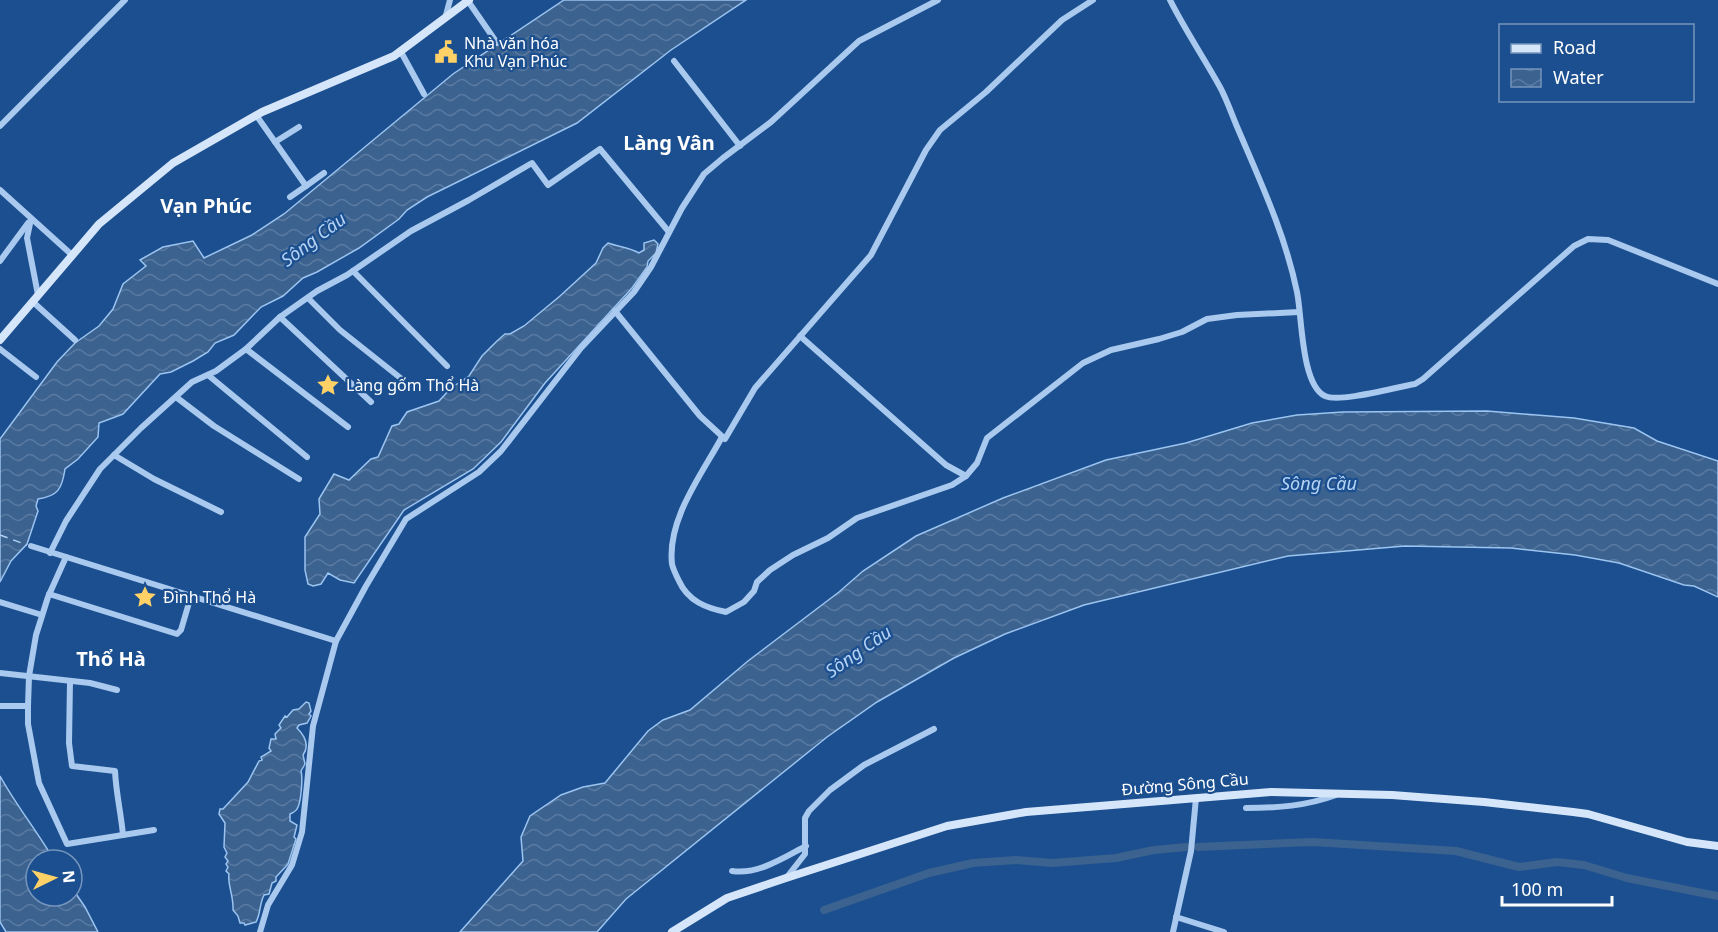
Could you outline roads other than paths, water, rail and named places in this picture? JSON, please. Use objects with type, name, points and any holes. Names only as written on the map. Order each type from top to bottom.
[{"type":"main road","points":[[0,340],[99,224],[173,163],[256,116],[401,52],[446,15],[469,0]]},
{"type":"main road","name":"Đường Sông Cầu","points":[[672,932],[727,898],[947,826],[1026,812],[1196,798],[1271,792],[1342,793],[1484,802],[1588,814],[1688,842],[1718,846]]},
{"type":"main road","points":[[1688,842],[1718,852]]},
{"type":"street","points":[[0,126],[124,0]]},
{"type":"street","points":[[446,15],[450,0]]},
{"type":"street","points":[[469,0],[497,42]]},
{"type":"street","points":[[260,932],[268,905],[292,865],[302,832],[313,726],[336,642],[406,519],[479,472],[501,451],[556,377],[634,292],[651,267],[704,174],[771,122],[859,41],[938,0]]},
{"type":"street","points":[[615,311],[700,416],[725,439],[755,388],[871,255],[926,150],[940,130],[986,92],[1062,20],[1093,0]]},
{"type":"street","points":[[1170,0],[1221,89],[1263,186],[1285,243],[1298,295],[1301,338],[1315,386],[1324,396],[1341,398],[1415,384],[1574,246],[1588,239],[1608,240],[1718,284]]},
{"type":"street","points":[[401,52],[424,94]]},
{"type":"street","points":[[674,61],[740,146]]},
{"type":"street","points":[[256,116],[306,186]]},
{"type":"street","points":[[274,142],[300,127]]},
{"type":"street","points":[[50,553],[66,520],[100,469],[192,382],[216,371],[246,349],[280,317],[411,231],[532,163],[548,185],[600,149],[669,232]]},
{"type":"street","points":[[290,197],[324,173]]},
{"type":"street","points":[[0,190],[72,255]]},
{"type":"street","points":[[0,261],[31,219]]},
{"type":"street","points":[[31,219],[27,234],[36,298],[75,340]]},
{"type":"street","points":[[353,271],[447,366]]},
{"type":"street","points":[[35,278],[43,282],[51,280]]},
{"type":"street","points":[[308,298],[340,330],[403,380]]},
{"type":"street","points":[[722,437],[687,500],[677,526],[672,550],[672,566],[690,597],[706,608],[726,612],[744,602],[754,591],[757,582],[770,570],[793,555],[828,538],[857,518],[952,485],[966,476],[977,463],[987,438],[1083,363],[1111,350],[1182,332],[1207,319],[1299,312]]},
{"type":"street","points":[[280,317],[371,402]]},
{"type":"street","points":[[800,336],[946,465],[966,476]]},
{"type":"street","points":[[0,349],[36,377]]},
{"type":"street","points":[[246,349],[348,427]]},
{"type":"street","points":[[208,375],[307,457]]},
{"type":"street","points":[[176,397],[214,426],[299,479]]},
{"type":"street","points":[[114,455],[221,512]]},
{"type":"street","points":[[31,546],[336,642]]},
{"type":"street","points":[[66,557],[42,615],[29,676],[28,724],[39,783],[68,844],[154,830]]},
{"type":"street","points":[[49,594],[177,634],[181,630],[191,596]]},
{"type":"street","points":[[0,602],[42,615]]},
{"type":"street","points":[[0,673],[90,683],[117,690]]},
{"type":"street","points":[[70,681],[69,743],[72,766],[115,771],[116,794],[122,815],[123,835]]},
{"type":"street","points":[[0,706],[28,706]]},
{"type":"street","points":[[786,878],[805,854],[805,814],[830,790],[864,765],[934,729]]},
{"type":"street","points":[[1246,808],[1285,808],[1319,801],[1342,793]]},
{"type":"street","points":[[1173,932],[1192,842],[1196,798]]},
{"type":"street","points":[[732,871],[756,869],[806,846]]},
{"type":"street","points":[[1176,917],[1224,932]]},
{"type":"water","name":"Sông Cầu","points":[[564,0],[746,0],[671,50],[577,123],[427,197],[359,248],[303,278],[283,296],[261,307],[234,335],[215,343],[208,352],[193,361],[171,372],[160,374],[123,414],[99,423],[98,437],[78,459],[65,469],[58,490],[50,496],[38,499],[36,506],[38,511],[27,544],[11,561],[0,582],[0,439],[57,362],[75,343],[99,326],[113,309],[123,284],[146,266],[140,260],[163,247],[193,241],[204,258],[252,235],[284,214],[453,74]]},
{"type":"water","points":[[654,240],[658,244],[656,253],[648,261],[647,267],[632,288],[545,383],[501,442],[473,469],[404,510],[354,583],[340,580],[328,573],[321,584],[313,586],[308,584],[305,570],[305,537],[320,514],[319,499],[334,474],[349,480],[371,459],[378,457],[392,426],[399,424],[407,412],[439,401],[451,388],[469,376],[482,356],[497,341],[505,334],[510,334],[524,326],[596,263],[608,243],[639,253],[644,250],[644,243]]},
{"type":"water","name":"Sông Cầu","points":[[1487,411],[1574,418],[1634,428],[1657,441],[1718,461],[1718,597],[1694,586],[1684,585],[1619,563],[1575,555],[1511,548],[1405,546],[1288,556],[1084,605],[1005,634],[954,658],[877,702],[827,737],[626,899],[597,932],[460,932],[523,861],[521,837],[530,816],[561,795],[583,787],[605,783],[648,731],[663,720],[690,710],[748,661],[863,571],[916,536],[1003,498],[1106,460],[1186,443],[1252,423],[1297,415],[1343,412]]},
{"type":"water","points":[[306,702],[309,703],[311,716],[307,723],[297,728],[306,744],[303,755],[305,764],[301,771],[301,795],[297,808],[290,814],[290,821],[297,825],[294,837],[296,839],[288,864],[272,883],[269,894],[264,895],[256,922],[245,925],[240,923],[233,910],[229,874],[226,871],[228,861],[224,847],[225,823],[219,814],[220,809],[223,809],[248,782],[259,761],[262,760],[261,757],[271,751],[269,748],[271,739],[276,739],[275,734],[281,728],[279,725],[285,716],[299,709]]},
{"type":"water","points":[[0,776],[47,848],[24,848],[24,908],[84,908],[84,906],[98,932],[6,932],[0,922]]},
{"type":"waterway","points":[[1198,847],[1313,842],[1456,851],[1519,867],[1557,862],[1584,865],[1627,878],[1718,896]]},
{"type":"waterway","points":[[824,910],[929,873],[973,863],[1016,860],[1052,863],[1116,858],[1154,850],[1186,847]]},
{"type":"place","name":"Nhà văn hóa Khu Vạn Phúc","points":[[446,52]]},
{"type":"place","name":"Làng gốm Thổ Hà","points":[[328,385]]},
{"type":"place","name":"Đình Thổ Hà","points":[[145,597]]},
{"type":"district","name":"Làng Vân","points":[[669,142]]},
{"type":"district","name":"Vạn Phúc","points":[[206,205]]},
{"type":"district","name":"Thổ Hà","points":[[111,658]]}]
